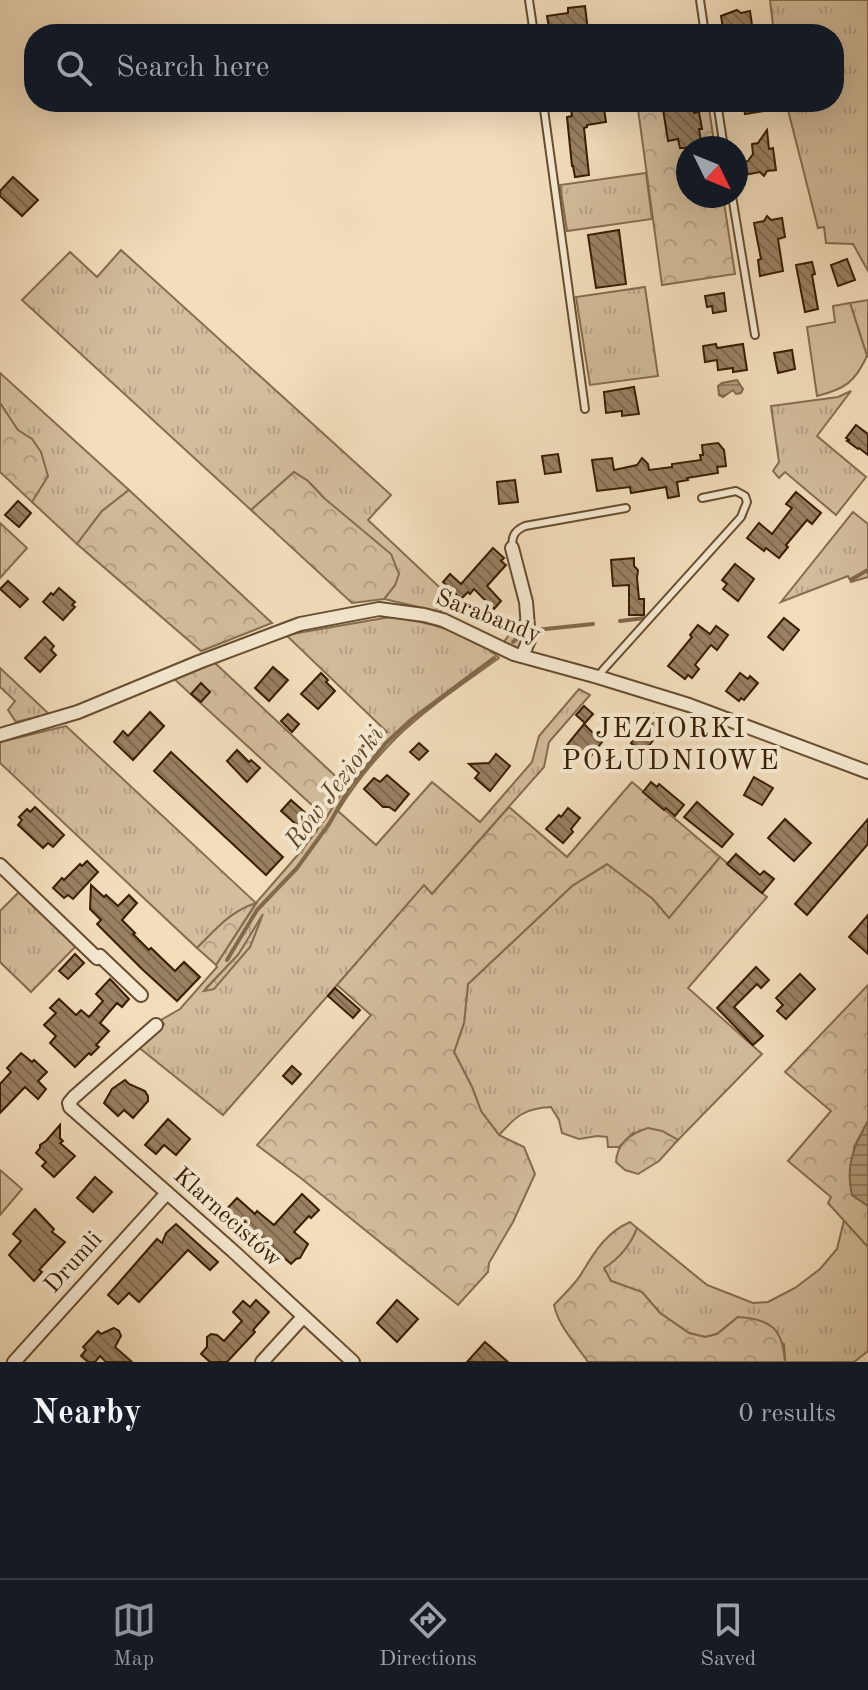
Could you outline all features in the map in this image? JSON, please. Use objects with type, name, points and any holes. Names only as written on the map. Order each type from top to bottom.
[{"type":"street","points":[[512,548],[526,602],[529,640],[522,656]]},
{"type":"street","name":"Sarabandy","points":[[0,735],[78,712],[300,624],[379,609],[443,620],[507,651],[689,705],[868,772]]},
{"type":"street","points":[[0,865],[97,958],[100,956],[141,995]]},
{"type":"street","name":"Klarnecistów","points":[[156,1025],[74,1097],[69,1103],[70,1107],[353,1362]]},
{"type":"street","name":"Drumli","points":[[14,1362],[167,1193]]},
{"type":"street","points":[[262,1362],[303,1317]]},
{"type":"lane","points":[[529,0],[533,24]]},
{"type":"lane","points":[[700,0],[704,24]]},
{"type":"lane","points":[[544,112],[585,409]]},
{"type":"lane","points":[[719,112],[722,136]]},
{"type":"lane","points":[[734,208],[755,335]]},
{"type":"lane","points":[[598,677],[741,517],[747,502],[745,496],[736,491],[702,498]]},
{"type":"lane","points":[[512,548],[516,530],[525,526],[626,508]]},
{"type":"green space","points":[[770,0],[868,0],[868,271],[853,244],[826,243],[824,227],[818,228],[789,112],[844,112],[844,24],[773,24]]},
{"type":"green space","points":[[638,112],[710,112],[713,136],[676,136],[676,208],[725,208],[735,274],[662,285]]},
{"type":"green space","points":[[646,173],[652,219],[567,231],[560,185]]},
{"type":"green space","points":[[121,250],[391,495],[368,520],[452,599],[440,612],[384,599],[395,585],[324,498],[294,472],[251,510],[22,300],[70,252],[97,277]]},
{"type":"green space","points":[[645,287],[658,376],[590,385],[576,297]]},
{"type":"green space","points":[[868,300],[868,356],[867,356],[850,303]]},
{"type":"green space","points":[[850,303],[867,356],[848,383],[817,396],[807,327],[835,322],[833,306]]},
{"type":"green space","points":[[0,373],[129,490],[102,511],[77,544],[32,502],[47,476],[40,452],[32,439],[18,431],[0,403]]},
{"type":"green space","points":[[851,391],[817,436],[866,477],[836,515],[785,472],[779,478],[773,471],[779,462],[771,406],[838,397]]},
{"type":"green space","points":[[0,403],[18,430],[32,439],[41,452],[48,476],[32,502],[0,472]]},
{"type":"green space","points":[[294,472],[391,554],[399,574],[384,599],[352,603],[251,510]]},
{"type":"green space","points":[[129,490],[272,623],[201,651],[77,544],[102,511]]},
{"type":"green space","points":[[853,512],[868,524],[868,577],[851,582],[848,576],[781,602]]},
{"type":"green space","points":[[0,523],[27,548],[0,578]]},
{"type":"green space","points":[[390,617],[462,635],[499,658],[407,727],[372,764],[344,801],[338,811],[376,845],[432,782],[480,822],[532,762],[539,736],[579,689],[590,695],[549,742],[544,767],[432,894],[424,886],[223,1115],[137,1046],[164,1024],[161,1020],[180,1009],[217,967],[256,904],[231,916],[197,948],[0,763],[0,742],[66,726],[256,903],[302,850],[369,749],[387,732],[286,635]],"holes":[[[261,919],[250,947],[205,989],[238,955]]]},
{"type":"green space","points":[[522,617],[525,640],[518,650],[503,643]]},
{"type":"green space","points":[[215,663],[346,786],[326,818],[173,678]]},
{"type":"green space","points":[[0,668],[49,714],[16,722],[8,710],[15,701],[0,687]]},
{"type":"green space","points":[[632,782],[720,857],[669,918],[653,899],[607,864],[572,886],[468,984],[464,1023],[454,1052],[481,1111],[499,1135],[524,1147],[535,1174],[513,1222],[489,1263],[488,1272],[458,1305],[257,1145],[371,1015],[337,985],[424,885],[432,894],[509,807],[567,857]]},
{"type":"green space","points":[[720,857],[767,897],[688,988],[762,1054],[678,1140],[662,1131],[633,1133],[619,1147],[608,1147],[607,1137],[579,1139],[562,1133],[551,1107],[522,1114],[499,1135],[481,1111],[454,1052],[464,1023],[468,984],[572,886],[608,864],[653,899],[669,917]]},
{"type":"green space","points":[[19,892],[76,946],[31,992],[0,962],[0,911]]},
{"type":"green space","points":[[256,903],[216,965],[197,948],[231,916]]},
{"type":"green space","points":[[263,914],[250,947],[214,989],[204,991],[238,955]]},
{"type":"green space","points":[[868,985],[868,1121],[854,1147],[852,1195],[868,1206],[868,1247],[828,1203],[831,1197],[788,1161],[831,1111],[785,1072]]},
{"type":"green space","points":[[648,1128],[662,1131],[678,1140],[659,1161],[638,1174],[625,1170],[616,1162],[619,1149],[631,1136]]},
{"type":"green space","points":[[0,1170],[22,1189],[0,1215]]},
{"type":"green space","points":[[844,1220],[868,1247],[868,1351],[854,1362],[785,1362],[784,1344],[738,1317],[717,1334],[705,1337],[689,1333],[660,1313],[642,1292],[611,1281],[604,1268],[624,1251],[637,1228],[707,1285],[753,1303],[768,1302],[795,1288],[820,1269],[837,1249]]},
{"type":"green space","points":[[630,1222],[637,1228],[631,1240],[620,1256],[604,1268],[611,1281],[642,1292],[660,1313],[689,1333],[705,1337],[717,1334],[738,1317],[767,1323],[778,1334],[785,1362],[588,1362],[564,1328],[554,1305],[577,1280],[602,1243]]},
{"type":"shaded area","points":[[737,380],[743,389],[741,393],[736,394],[733,390],[723,397],[719,395],[718,386]]},
{"type":"shaded area","points":[[868,1121],[868,1206],[852,1195],[850,1165]]},
{"type":"building","points":[[585,6],[587,24],[548,24],[547,16],[568,13],[568,8]]},
{"type":"building","points":[[737,10],[741,13],[750,11],[752,24],[722,24],[721,16]]},
{"type":"building","points":[[571,112],[604,112],[606,122],[584,128],[589,175],[575,177],[567,117],[572,116]]},
{"type":"building","points":[[663,112],[699,112],[700,136],[676,136],[676,139],[668,141]]},
{"type":"building","points":[[767,130],[776,170],[767,171],[764,176],[760,172],[748,174],[752,144],[758,143]]},
{"type":"building","points":[[13,177],[38,200],[22,216],[0,196],[0,191]]},
{"type":"building","points":[[767,216],[771,220],[782,218],[785,237],[778,239],[783,271],[760,276],[758,260],[761,259],[754,223],[764,221]]},
{"type":"building","points":[[619,230],[626,284],[596,288],[588,235]]},
{"type":"building","points":[[847,259],[855,280],[838,286],[831,265]]},
{"type":"building","points":[[812,262],[818,309],[805,312],[796,265]]},
{"type":"building","points":[[724,293],[726,311],[713,313],[712,306],[707,307],[705,296]]},
{"type":"building","points":[[716,344],[717,348],[743,344],[747,370],[718,370],[717,360],[705,362],[703,346]]},
{"type":"building","points":[[792,350],[795,369],[778,373],[774,353]]},
{"type":"building","points":[[634,387],[639,414],[622,416],[622,411],[606,413],[604,392]]},
{"type":"building","points":[[856,425],[868,434],[868,455],[847,441]]},
{"type":"building","points":[[718,443],[724,450],[726,466],[717,467],[718,473],[677,482],[679,496],[668,498],[666,487],[631,493],[630,487],[597,491],[592,460],[612,458],[614,470],[637,465],[642,458],[649,470],[672,467],[672,464],[701,460],[702,445]]},
{"type":"building","points":[[558,454],[561,472],[545,474],[542,456]]},
{"type":"building","points":[[515,480],[518,502],[499,504],[497,482]]},
{"type":"building","points":[[796,492],[821,513],[812,524],[807,520],[779,558],[747,538],[759,523],[772,534],[792,508],[786,504]]},
{"type":"building","points":[[18,501],[31,513],[19,527],[5,515]]},
{"type":"building","points":[[493,548],[504,558],[501,561],[506,565],[487,586],[501,601],[494,609],[474,589],[461,599],[443,582],[450,574],[461,584]]},
{"type":"building","points":[[634,558],[634,566],[638,570],[639,599],[644,599],[644,615],[629,615],[629,585],[613,586],[611,560]]},
{"type":"building","points":[[735,564],[754,579],[738,601],[723,589],[727,584],[722,580]]},
{"type":"building","points":[[8,581],[28,599],[20,607],[0,589]]},
{"type":"building","points":[[59,588],[75,602],[72,605],[75,607],[63,620],[43,602]]},
{"type":"building","points":[[784,618],[799,630],[783,650],[768,637]]},
{"type":"building","points":[[698,625],[710,634],[716,626],[728,635],[717,650],[711,645],[695,665],[699,669],[692,678],[688,675],[685,679],[668,666]]},
{"type":"building","points":[[45,637],[54,646],[51,650],[56,655],[40,672],[25,658]]},
{"type":"building","points":[[273,667],[288,680],[269,701],[255,688]]},
{"type":"building","points":[[321,673],[335,691],[318,709],[301,694]]},
{"type":"building","points":[[740,673],[758,683],[744,700],[741,698],[739,701],[726,691]]},
{"type":"building","points":[[201,683],[210,692],[201,702],[191,694]]},
{"type":"building","points":[[584,706],[593,714],[585,723],[576,715]]},
{"type":"building","points":[[150,712],[164,726],[133,760],[114,742],[123,731],[128,736]]},
{"type":"building","points":[[288,714],[299,724],[292,732],[281,721]]},
{"type":"building","points":[[654,714],[666,724],[643,753],[631,743]]},
{"type":"building","points":[[584,724],[602,742],[586,762],[566,746]]},
{"type":"building","points":[[419,743],[428,751],[419,760],[410,752]]},
{"type":"building","points":[[237,750],[260,768],[247,782],[227,761]]},
{"type":"building","points":[[171,752],[283,857],[266,875],[154,771]]},
{"type":"building","points":[[496,754],[510,766],[490,791],[475,778],[479,773],[469,764],[489,763]]},
{"type":"building","points":[[387,775],[409,794],[395,811],[383,807],[364,789],[374,778],[380,782]]},
{"type":"building","points":[[754,777],[773,788],[762,805],[744,795]]},
{"type":"building","points":[[651,782],[657,787],[659,784],[684,805],[675,816],[643,792]]},
{"type":"building","points":[[291,800],[317,823],[307,834],[281,811]]},
{"type":"building","points":[[697,802],[733,834],[722,847],[684,817]]},
{"type":"building","points":[[35,807],[64,835],[53,847],[48,843],[43,848],[18,825],[22,820],[19,817],[27,809],[30,812]]},
{"type":"building","points":[[568,808],[580,818],[563,843],[546,829]]},
{"type":"building","points":[[785,819],[811,843],[794,861],[768,838]]},
{"type":"building","points":[[868,819],[868,844],[807,915],[795,904]]},
{"type":"building","points":[[736,854],[760,875],[764,871],[774,879],[762,893],[727,864]]},
{"type":"building","points":[[87,861],[98,872],[73,899],[68,895],[64,898],[53,888]]},
{"type":"building","points":[[91,885],[118,906],[129,895],[137,903],[122,920],[133,934],[175,971],[184,962],[200,977],[177,1001],[97,924],[101,920],[90,909]]},
{"type":"building","points":[[868,915],[868,954],[849,937]]},
{"type":"building","points":[[75,954],[84,963],[68,979],[59,971]]},
{"type":"building","points":[[756,967],[769,980],[761,988],[757,984],[734,1007],[763,1036],[753,1045],[717,1008]]},
{"type":"building","points":[[800,974],[815,989],[786,1019],[777,1011],[783,1005],[776,998]]},
{"type":"building","points":[[110,979],[129,999],[122,1007],[117,1003],[100,1023],[109,1031],[96,1045],[99,1047],[75,1067],[50,1043],[56,1036],[44,1025],[56,1013],[50,1008],[59,999],[76,1015],[81,1010],[89,1017],[103,1001],[96,994]]},
{"type":"building","points":[[335,988],[360,1010],[353,1018],[328,996]]},
{"type":"building","points":[[21,1053],[47,1072],[38,1081],[46,1089],[38,1099],[25,1087],[0,1113],[0,1084],[11,1072],[7,1068]]},
{"type":"building","points":[[292,1066],[301,1074],[292,1084],[283,1076]]},
{"type":"building","points":[[125,1080],[148,1096],[148,1101],[133,1118],[124,1110],[118,1116],[104,1103],[112,1089]]},
{"type":"building","points":[[168,1119],[190,1139],[176,1155],[164,1145],[156,1154],[145,1145]]},
{"type":"building","points":[[60,1125],[63,1141],[60,1143],[75,1156],[54,1177],[42,1166],[46,1162],[36,1153]]},
{"type":"building","points":[[95,1177],[112,1192],[93,1212],[77,1198]]},
{"type":"building","points":[[302,1194],[319,1210],[294,1232],[308,1244],[300,1258],[291,1264],[256,1233],[251,1239],[223,1213],[237,1198],[274,1225]]},
{"type":"building","points":[[35,1209],[54,1229],[52,1232],[65,1242],[39,1270],[42,1272],[34,1281],[9,1255],[21,1241],[13,1234]]},
{"type":"building","points":[[176,1224],[218,1262],[210,1270],[188,1250],[139,1302],[129,1293],[118,1304],[108,1295],[157,1239],[162,1243],[166,1233]]},
{"type":"building","points":[[256,1300],[269,1312],[253,1330],[255,1332],[227,1362],[210,1362],[201,1354],[207,1347],[207,1337],[217,1335],[224,1341],[242,1321],[233,1312],[243,1301],[250,1307]]},
{"type":"building","points":[[397,1300],[418,1319],[397,1342],[377,1323]]},
{"type":"building","points":[[114,1328],[121,1336],[115,1347],[132,1362],[106,1362],[100,1356],[95,1362],[88,1362],[81,1356],[86,1350],[83,1347],[98,1331],[101,1334]]},
{"type":"building","points":[[485,1342],[508,1362],[467,1362]]},
{"type":"waterway","name":"Rów Jeziorki","points":[[852,579],[868,570]]},
{"type":"waterway","points":[[620,621],[645,618]]},
{"type":"waterway","name":"Rów Jeziorki","points":[[536,630],[593,624]]},
{"type":"waterway","name":"Rów Jeziorki","points":[[513,642],[523,633]]},
{"type":"waterway","name":"Rów Jeziorki","points":[[227,960],[257,910],[297,868],[329,824],[350,787],[386,743],[412,719],[494,658]]},
{"type":"district","name":"JEZIORKI POŁUDNIOWE","points":[[671,746]]}]
